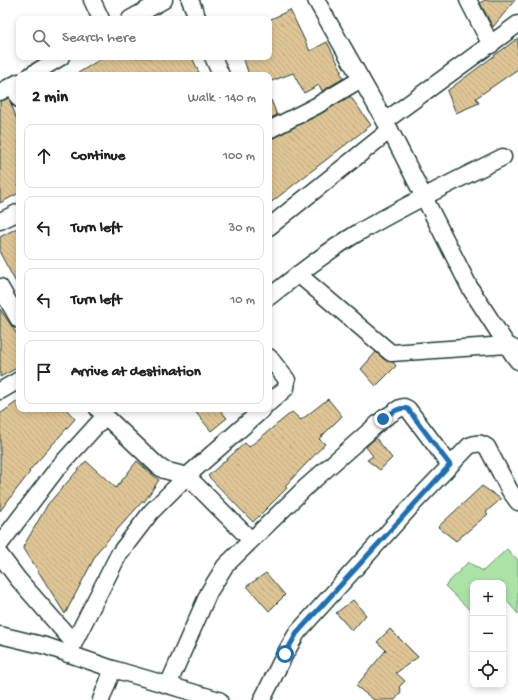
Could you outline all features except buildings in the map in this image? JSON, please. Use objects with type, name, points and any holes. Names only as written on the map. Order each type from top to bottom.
[{"type":"street","points":[[92,0],[100,16]]},
{"type":"street","points":[[135,16],[164,0]]},
{"type":"street","points":[[190,0],[197,16]]},
{"type":"street","points":[[316,0],[388,126],[470,288],[512,348],[518,361]]},
{"type":"street","points":[[468,0],[491,45]]},
{"type":"street","points":[[272,224],[388,126],[518,24]]},
{"type":"street","points":[[36,72],[56,60]]},
{"type":"street","points":[[214,60],[220,72]]},
{"type":"street","points":[[272,128],[316,106],[361,79]]},
{"type":"street","points":[[272,295],[298,274],[355,234],[423,197],[502,157]]},
{"type":"street","points":[[0,221],[16,213]]},
{"type":"street","points":[[298,274],[392,353],[512,348]]},
{"type":"street","points":[[0,287],[16,315]]},
{"type":"street","points":[[272,361],[287,380],[286,388],[272,400]]},
{"type":"street","points":[[0,391],[16,382]]},
{"type":"street","points":[[168,685],[209,592],[225,566],[306,487],[383,419],[400,408],[404,407],[408,409],[450,465]]},
{"type":"street","points":[[0,544],[101,412],[158,466],[164,470],[187,476],[251,540]]},
{"type":"street","points":[[71,648],[119,554],[151,512],[187,476],[260,412]]},
{"type":"street","points":[[262,700],[297,633],[469,446],[475,443],[481,443],[487,447],[510,491],[518,502]]},
{"type":"street","points":[[0,555],[71,648]]},
{"type":"street","points":[[0,635],[46,646],[71,648],[113,669],[219,700]]},
{"type":"street","points":[[101,700],[113,669]]},
{"type":"green space","points":[[507,549],[518,560],[518,614],[506,600],[506,580],[470,580],[470,610],[445,586],[468,562],[483,571]]},
{"type":"route","points":[[285,654],[297,633],[450,465],[408,409],[404,407],[400,408],[383,419]]}]
